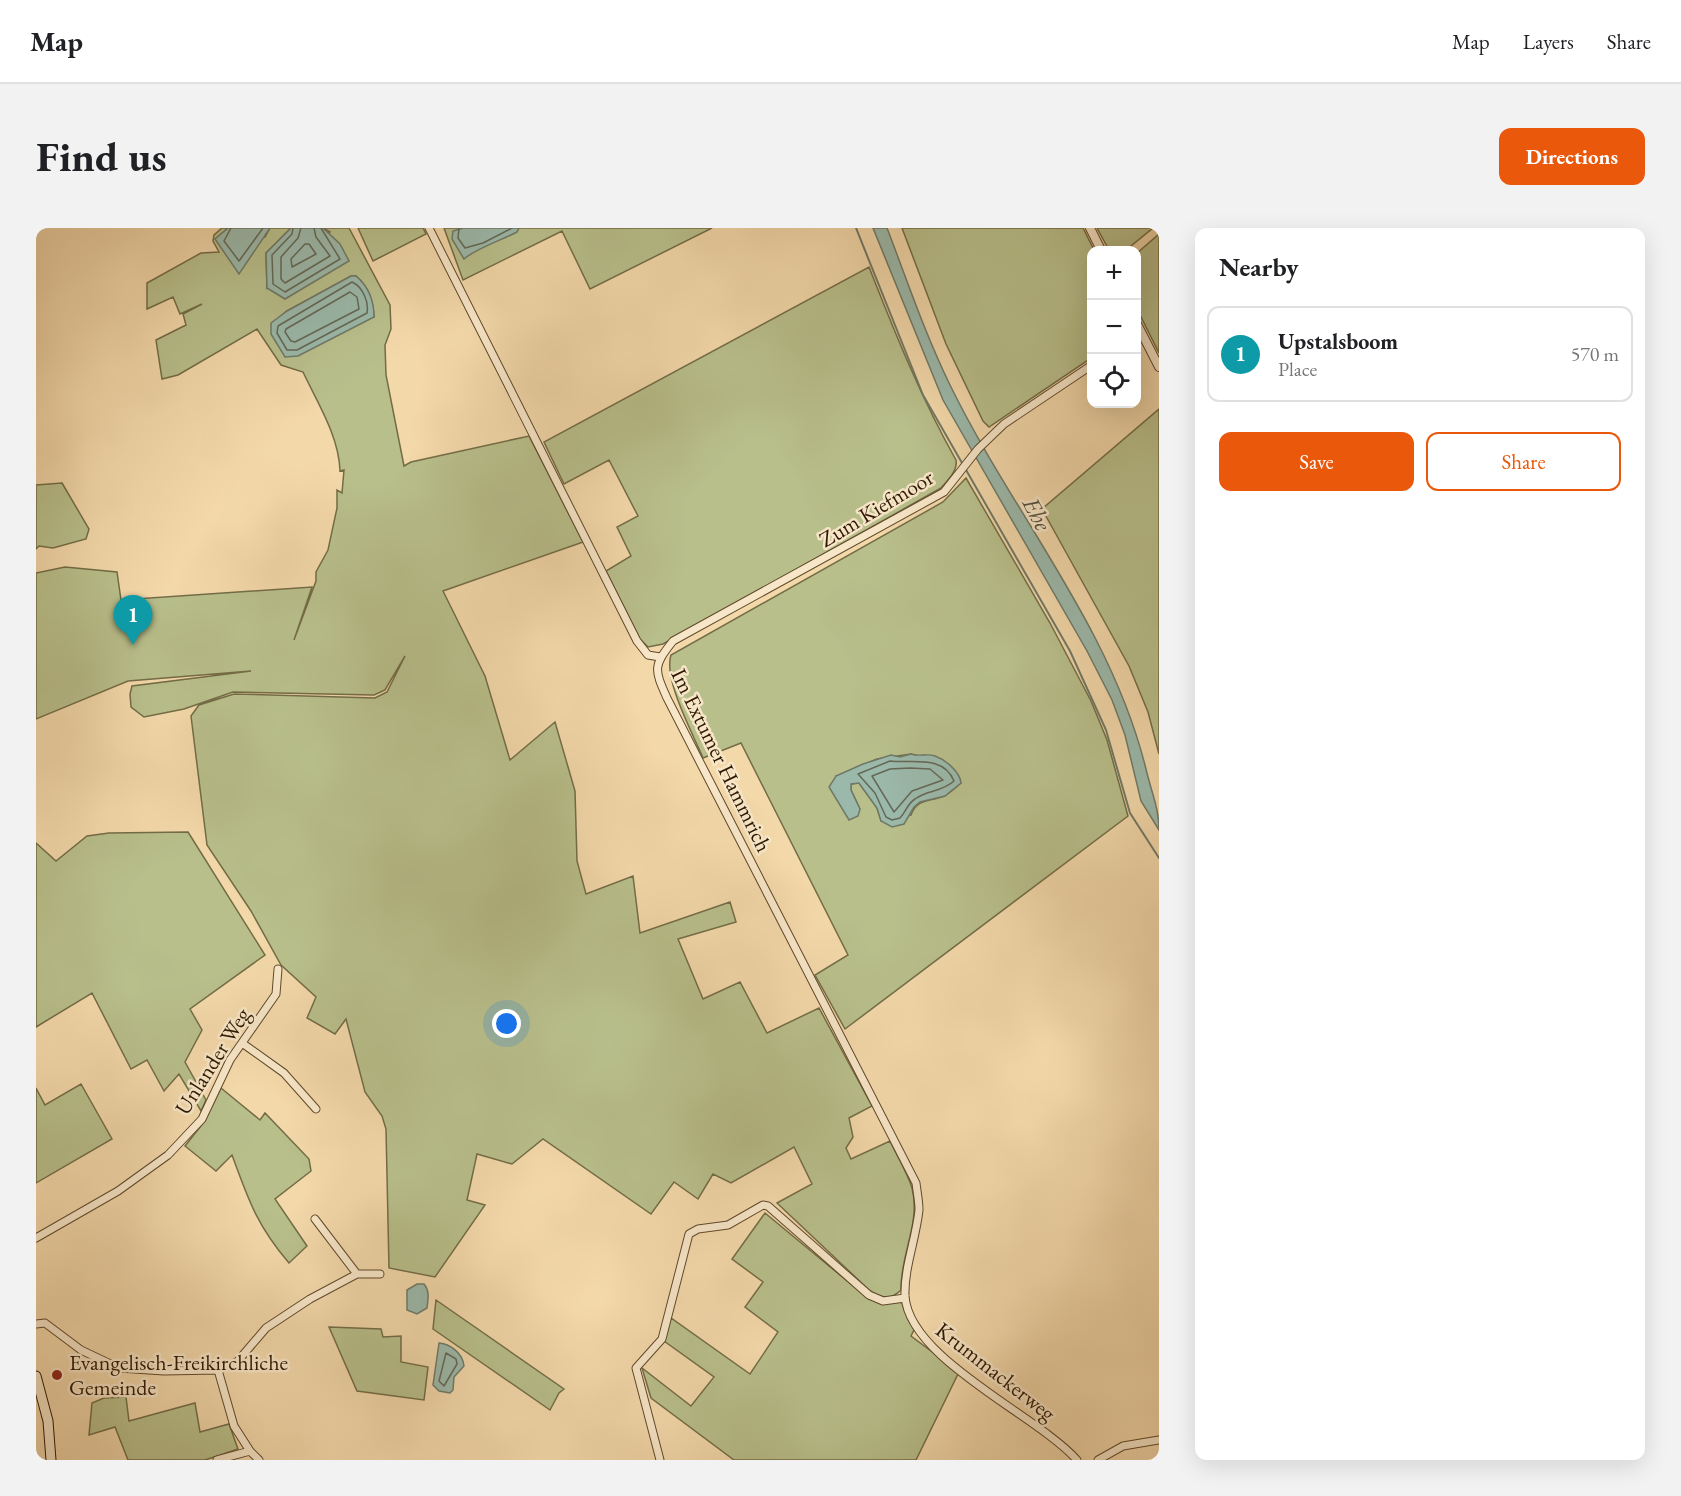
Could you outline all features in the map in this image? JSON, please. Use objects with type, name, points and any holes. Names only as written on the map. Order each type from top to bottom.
[{"type":"main road","points":[[36,1376],[48,1421],[51,1460]]},
{"type":"street","name":"Im Extumer Hammrich","points":[[429,228],[637,641],[648,656],[660,657],[657,674],[667,698],[916,1183],[919,1209],[905,1298]]},
{"type":"street","points":[[1089,228],[1099,246]]},
{"type":"street","points":[[1141,334],[1159,367]]},
{"type":"street","name":"Zum Kiefmoor","points":[[660,657],[673,641],[944,492],[957,474],[1001,426],[1087,368]]},
{"type":"street","name":"Unlander Weg","points":[[36,1238],[118,1191],[168,1155],[202,1119],[230,1060],[276,994],[278,969]]},
{"type":"street","points":[[242,1043],[284,1073],[316,1109]]},
{"type":"street","points":[[660,1460],[636,1368],[662,1339],[689,1234],[698,1229],[728,1225],[763,1205],[768,1206],[869,1295],[883,1301],[905,1298]]},
{"type":"street","points":[[315,1219],[357,1274]]},
{"type":"street","points":[[36,1324],[45,1323],[81,1350],[119,1368],[164,1371],[219,1370],[237,1362],[266,1328],[310,1299],[357,1274],[380,1274]]},
{"type":"street","name":"Krummackerweg","points":[[905,1298],[918,1331],[930,1345],[1077,1460]]},
{"type":"street","points":[[219,1370],[234,1426],[250,1451],[259,1460]]},
{"type":"street","points":[[1098,1460],[1123,1446],[1159,1440]]},
{"type":"street","points":[[217,1460],[250,1451]]},
{"type":"green space","points":[[222,228],[228,228],[216,239],[265,237],[270,228],[291,228],[266,253],[267,288],[330,232],[323,228],[349,228],[390,305],[391,329],[385,345],[386,375],[404,466],[411,462],[529,436],[583,542],[443,591],[485,676],[510,760],[555,722],[575,791],[577,861],[586,894],[633,876],[640,933],[730,902],[736,922],[678,939],[703,999],[740,982],[767,1033],[819,1008],[872,1106],[849,1118],[853,1137],[846,1148],[851,1159],[890,1141],[912,1188],[914,1214],[901,1290],[893,1296],[885,1297],[868,1289],[777,1203],[812,1184],[794,1147],[731,1183],[713,1174],[698,1199],[674,1182],[651,1214],[543,1139],[512,1164],[477,1154],[467,1200],[485,1205],[435,1277],[389,1268],[386,1129],[382,1116],[365,1092],[346,1019],[335,1034],[307,1018],[316,997],[281,965],[251,911],[207,845],[191,716],[199,705],[234,694],[375,698],[387,692],[405,656],[385,690],[374,695],[233,692],[184,709],[144,717],[131,707],[132,686],[251,671],[128,681],[36,719],[36,573],[65,567],[117,572],[121,600],[312,587],[294,640],[316,581],[316,572],[328,550],[337,508],[337,490],[342,493],[344,470],[340,471],[332,432],[303,372],[281,365],[257,329],[178,375],[162,379],[156,340],[186,325],[183,314],[202,304],[180,314],[173,297],[147,309],[147,283],[201,253],[219,252],[213,241],[214,235]],"holes":[[[351,276],[356,276],[370,294],[374,317],[287,311]]]},
{"type":"green space","points":[[358,228],[423,228],[426,234],[373,261]]},
{"type":"green space","points":[[444,228],[712,228],[590,289],[562,231],[463,280]]},
{"type":"green space","points":[[902,228],[1083,228],[1092,246],[1087,246],[1087,361],[989,427],[983,421],[946,344]]},
{"type":"green space","points":[[1097,228],[1153,228],[1131,246],[1107,246]]},
{"type":"green space","points":[[1159,234],[1159,353],[1141,317],[1141,250]]},
{"type":"green space","points":[[869,267],[920,389],[956,460],[954,472],[941,488],[663,644],[648,647],[640,639],[606,571],[631,556],[617,527],[638,516],[609,460],[564,484],[544,442]]},
{"type":"green space","points":[[1159,409],[1159,754],[1148,712],[1129,666],[1042,509]]},
{"type":"green space","points":[[966,478],[1050,623],[1091,701],[1107,740],[1128,816],[845,1029],[815,975],[848,955],[741,743],[703,758],[675,692],[671,678],[671,655],[943,502]],"holes":[[[911,754],[918,757],[924,755],[961,783],[944,796],[920,803],[911,815],[881,821],[877,808],[859,783],[851,784],[851,790],[860,809],[836,776],[877,759]]]},
{"type":"green space","points":[[62,483],[89,529],[86,539],[53,548],[39,546],[36,549],[36,485]]},
{"type":"green space","points":[[188,832],[265,955],[190,1009],[202,1030],[185,1062],[206,1100],[201,1111],[179,1074],[164,1091],[147,1060],[131,1069],[92,993],[36,1027],[36,843],[56,861],[87,836],[109,833]]},
{"type":"green space","points":[[81,1084],[112,1139],[36,1183],[36,1088],[45,1105]]},
{"type":"green space","points":[[221,1088],[260,1120],[265,1113],[309,1159],[311,1171],[275,1199],[307,1246],[289,1263],[254,1212],[232,1155],[216,1171],[185,1146],[204,1122]]},
{"type":"green space","points":[[765,1213],[869,1299],[884,1303],[902,1302],[914,1330],[911,1336],[959,1372],[916,1460],[734,1460],[651,1398],[642,1368],[691,1406],[714,1377],[664,1341],[671,1318],[750,1374],[778,1332],[745,1307],[763,1282],[732,1259]]},
{"type":"green space","points":[[436,1300],[564,1389],[559,1393],[550,1410],[433,1329]]},
{"type":"green space","points":[[329,1327],[381,1329],[383,1337],[401,1336],[401,1362],[428,1367],[424,1400],[357,1391]]},
{"type":"green space","points":[[126,1397],[129,1421],[195,1403],[200,1432],[229,1424],[238,1449],[205,1460],[128,1460],[115,1427],[89,1435],[92,1403],[104,1398]]},
{"type":"water","points":[[228,228],[270,228],[239,274],[215,239]]},
{"type":"water","points":[[291,228],[323,228],[340,244],[349,261],[285,299],[267,288],[266,253]]},
{"type":"water","points":[[463,228],[519,228],[517,232],[464,259],[452,239],[453,231]]},
{"type":"water","points":[[873,228],[887,228],[924,327],[950,385],[975,433],[1059,572],[1109,667],[1130,717],[1146,769],[1156,807],[1159,830],[1141,801],[1125,735],[1112,700],[1087,651],[943,400]]},
{"type":"water","points":[[351,276],[356,276],[361,280],[367,289],[372,299],[374,317],[298,356],[285,357],[271,334],[271,323],[287,311]]},
{"type":"water","points":[[911,754],[932,755],[944,760],[955,771],[961,783],[945,796],[920,802],[914,807],[904,824],[892,827],[881,821],[877,808],[859,783],[851,784],[851,790],[860,809],[858,816],[849,820],[829,787],[836,776],[891,755],[900,757]]},
{"type":"water","points":[[417,1284],[424,1284],[428,1295],[427,1308],[417,1314],[407,1310],[407,1290]]},
{"type":"water","points":[[439,1343],[456,1350],[464,1366],[454,1377],[453,1390],[450,1393],[439,1391],[433,1385]]},
{"type":"waterway","points":[[856,228],[923,395],[1070,651],[1106,730],[1130,813],[1159,858]]},
{"type":"place","name":"Upstalsboom","points":[[133,645]]},
{"type":"place","name":"Evangelisch-Freikirchliche Gemeinde","points":[[57,1375]]},
{"type":"water label","name":"Ehe","points":[[1037,514]]}]
